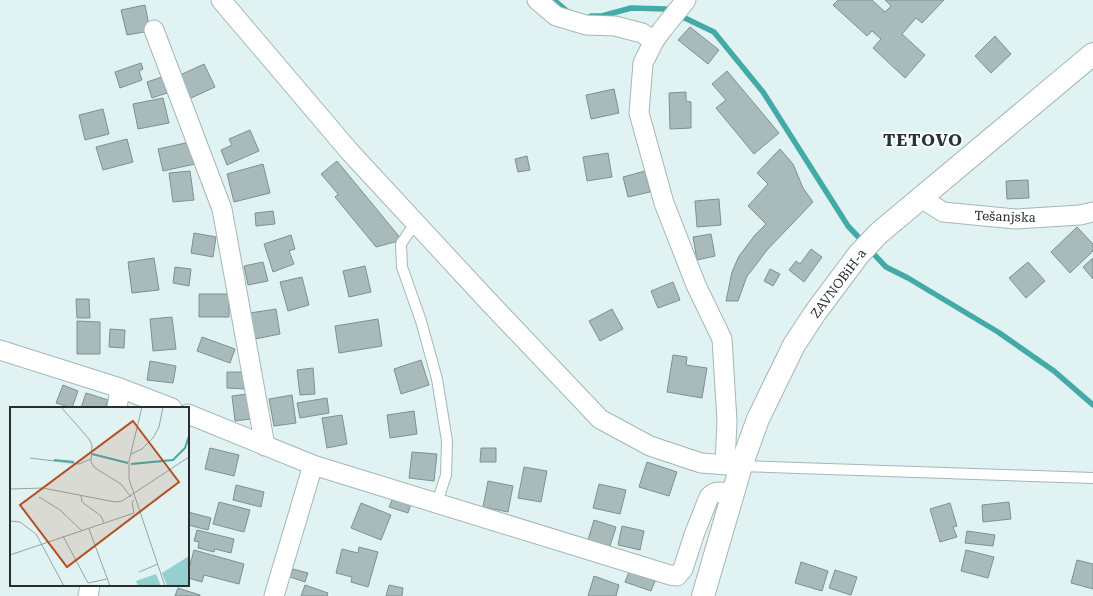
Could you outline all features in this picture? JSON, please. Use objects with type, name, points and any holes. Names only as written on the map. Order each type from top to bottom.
[{"type":"main road","name":"ZAVNOBiH-a","points":[[703,596],[733,496],[733,465],[758,419],[794,345],[815,313],[859,254],[879,233],[1093,54]]},
{"type":"street","points":[[221,0],[350,152],[600,419],[650,446],[701,462],[733,465],[727,421],[722,338],[696,285],[664,203],[639,113],[643,63],[654,41],[684,2]]},
{"type":"street","points":[[537,0],[556,16],[586,25],[616,26],[642,33],[654,41]]},
{"type":"street","points":[[154,30],[222,210],[265,446]]},
{"type":"street","name":"Tešanjska","points":[[921,198],[943,212],[1015,219],[1080,215],[1093,212]]},
{"type":"street","points":[[0,350],[120,388],[169,407]]},
{"type":"street","points":[[117,407],[120,388]]},
{"type":"street","points":[[189,414],[313,465],[670,575],[677,576],[683,569],[694,535],[712,493],[726,493],[733,496]]},
{"type":"street","points":[[274,596],[313,465]]},
{"type":"street","points":[[88,596],[90,586]]},
{"type":"lane","points":[[418,225],[409,232],[401,244],[402,267],[421,321],[437,379],[447,441],[446,475],[437,503]]},
{"type":"lane","points":[[733,465],[1093,478]]},
{"type":"building","points":[[838,0],[872,0],[885,12],[891,6],[885,0],[944,0],[922,23],[916,18],[902,34],[925,55],[905,78],[873,48],[881,39],[872,31],[867,36],[833,5]]},
{"type":"building","points":[[145,5],[150,31],[127,35],[121,10]]},
{"type":"building","points":[[690,27],[719,50],[708,64],[678,40]]},
{"type":"building","points":[[995,36],[1011,54],[991,73],[975,56]]},
{"type":"building","points":[[141,63],[143,69],[139,71],[142,80],[120,88],[115,72]]},
{"type":"building","points":[[204,64],[215,87],[189,99],[178,76]]},
{"type":"building","points":[[727,71],[779,133],[754,154],[716,108],[726,100],[712,84]]},
{"type":"building","points":[[162,77],[167,93],[152,98],[147,82]]},
{"type":"building","points":[[614,89],[619,113],[591,119],[586,95]]},
{"type":"building","points":[[686,92],[686,101],[691,102],[691,128],[670,129],[669,93]]},
{"type":"building","points":[[163,98],[169,123],[138,129],[133,104]]},
{"type":"building","points":[[103,109],[109,134],[85,140],[79,115]]},
{"type":"building","points":[[250,130],[259,151],[227,165],[221,150],[232,145],[229,139]]},
{"type":"building","points":[[127,139],[133,162],[103,170],[96,147]]},
{"type":"building","points":[[190,142],[195,164],[163,171],[158,149]]},
{"type":"building","points":[[780,149],[793,164],[803,188],[813,202],[767,250],[747,276],[738,301],[726,301],[732,272],[739,256],[755,235],[766,224],[748,206],[768,184],[757,173]]},
{"type":"building","points":[[608,153],[612,177],[587,181],[583,157]]},
{"type":"building","points":[[527,156],[530,170],[518,172],[515,159]]},
{"type":"building","points":[[337,161],[402,240],[376,247],[335,197],[338,194],[321,174]]},
{"type":"building","points":[[263,164],[270,193],[234,202],[227,174]]},
{"type":"building","points":[[190,171],[194,200],[173,202],[169,173]]},
{"type":"building","points":[[645,171],[650,192],[628,197],[623,177]]},
{"type":"building","points":[[1028,180],[1029,198],[1007,199],[1006,181]]},
{"type":"building","points":[[719,199],[721,225],[697,227],[695,201]]},
{"type":"building","points":[[273,211],[275,224],[256,226],[255,213]]},
{"type":"building","points":[[1077,227],[1093,244],[1093,251],[1070,273],[1051,252]]},
{"type":"building","points":[[194,233],[216,237],[213,257],[191,253]]},
{"type":"building","points":[[711,234],[715,256],[697,260],[693,237]]},
{"type":"building","points":[[291,235],[295,249],[289,251],[294,264],[273,272],[264,244]]},
{"type":"building","points":[[811,249],[822,257],[804,282],[789,270],[796,261],[800,264]]},
{"type":"building","points":[[154,258],[159,290],[132,293],[128,262]]},
{"type":"building","points":[[1093,258],[1093,279],[1083,267]]},
{"type":"building","points":[[263,262],[268,281],[248,285],[244,266]]},
{"type":"building","points":[[1028,262],[1045,281],[1026,298],[1009,278]]},
{"type":"building","points":[[365,266],[371,292],[349,297],[343,271]]},
{"type":"building","points":[[175,267],[191,269],[189,286],[173,283]]},
{"type":"building","points":[[770,269],[780,274],[773,286],[764,281]]},
{"type":"building","points":[[302,277],[309,305],[288,311],[280,282]]},
{"type":"building","points":[[673,282],[680,300],[658,308],[651,291]]},
{"type":"building","points":[[199,294],[229,294],[229,317],[199,317]]},
{"type":"building","points":[[76,299],[89,299],[90,318],[77,318]]},
{"type":"building","points":[[276,309],[280,334],[255,339],[250,313]]},
{"type":"building","points":[[612,309],[623,329],[600,341],[589,321]]},
{"type":"building","points":[[172,317],[176,349],[153,351],[150,319]]},
{"type":"building","points":[[378,319],[382,346],[339,353],[335,326]]},
{"type":"building","points":[[77,321],[100,322],[100,354],[77,354]]},
{"type":"building","points":[[110,329],[125,330],[124,348],[109,347]]},
{"type":"building","points":[[202,337],[235,349],[230,363],[197,351]]},
{"type":"building","points":[[673,355],[687,357],[686,365],[707,368],[702,398],[667,392]]},
{"type":"building","points":[[421,360],[429,385],[401,394],[394,369]]},
{"type":"building","points":[[150,361],[176,366],[173,383],[147,380]]},
{"type":"building","points":[[313,368],[315,394],[300,395],[297,370]]},
{"type":"building","points":[[227,372],[247,372],[246,389],[227,388]]},
{"type":"building","points":[[63,385],[78,391],[72,407],[56,403]]},
{"type":"building","points":[[86,393],[108,400],[105,407],[81,407]]},
{"type":"building","points":[[254,393],[258,418],[235,421],[232,396]]},
{"type":"building","points":[[292,395],[296,423],[274,426],[269,399]]},
{"type":"building","points":[[327,398],[329,413],[300,418],[297,403]]},
{"type":"building","points":[[414,411],[417,434],[390,438],[387,415]]},
{"type":"building","points":[[342,415],[347,444],[327,448],[322,418]]},
{"type":"building","points":[[210,448],[239,455],[234,476],[205,469]]},
{"type":"building","points":[[481,448],[496,448],[496,462],[480,462]]},
{"type":"building","points":[[412,452],[437,454],[434,481],[409,478]]},
{"type":"building","points":[[647,462],[677,472],[669,496],[639,487]]},
{"type":"building","points":[[524,467],[547,471],[541,502],[518,498]]},
{"type":"building","points":[[488,481],[513,486],[508,512],[483,507]]},
{"type":"building","points":[[599,484],[626,490],[620,514],[593,508]]},
{"type":"building","points":[[236,485],[264,492],[261,507],[233,500]]},
{"type":"building","points":[[393,498],[411,504],[408,513],[389,507]]},
{"type":"building","points":[[219,502],[250,510],[244,532],[213,524]]},
{"type":"building","points":[[1009,502],[1011,519],[983,522],[982,505]]},
{"type":"building","points":[[361,503],[391,515],[381,540],[351,528]]},
{"type":"building","points":[[950,503],[957,526],[953,527],[957,537],[940,542],[930,509]]},
{"type":"building","points":[[189,512],[211,518],[208,530],[189,525]]},
{"type":"building","points":[[594,520],[616,527],[610,546],[588,540]]},
{"type":"building","points":[[622,526],[644,531],[640,550],[618,545]]},
{"type":"building","points":[[197,530],[234,539],[231,553],[215,549],[214,552],[198,548],[199,542],[194,541]]},
{"type":"building","points":[[967,531],[995,535],[993,546],[965,543]]},
{"type":"building","points":[[359,547],[378,552],[368,587],[351,582],[352,577],[336,573],[342,549],[358,553]]},
{"type":"building","points":[[194,550],[244,564],[239,584],[204,575],[202,582],[189,578],[189,568]]},
{"type":"building","points":[[966,550],[994,557],[988,578],[961,571]]},
{"type":"building","points":[[1077,560],[1093,564],[1093,589],[1071,583]]},
{"type":"building","points":[[801,562],[828,571],[822,591],[795,583]]},
{"type":"building","points":[[293,569],[308,573],[305,582],[290,577]]},
{"type":"building","points":[[835,570],[857,577],[851,595],[829,588]]},
{"type":"building","points":[[629,572],[655,581],[651,591],[625,582]]},
{"type":"building","points":[[594,576],[619,585],[616,596],[588,596]]},
{"type":"building","points":[[305,585],[328,593],[327,596],[301,596]]},
{"type":"building","points":[[389,585],[403,588],[402,596],[386,596]]},
{"type":"building","points":[[178,588],[200,595],[200,596],[175,596]]},
{"type":"waterway","points":[[554,0],[567,11]]},
{"type":"waterway","points":[[591,16],[602,16],[631,8],[666,9],[714,32],[763,92],[848,226],[864,243]]},
{"type":"waterway","points":[[870,250],[886,267],[908,278],[998,332],[1054,371],[1093,405]]},
{"type":"district","name":"TETOVO","points":[[923,140]]}]
